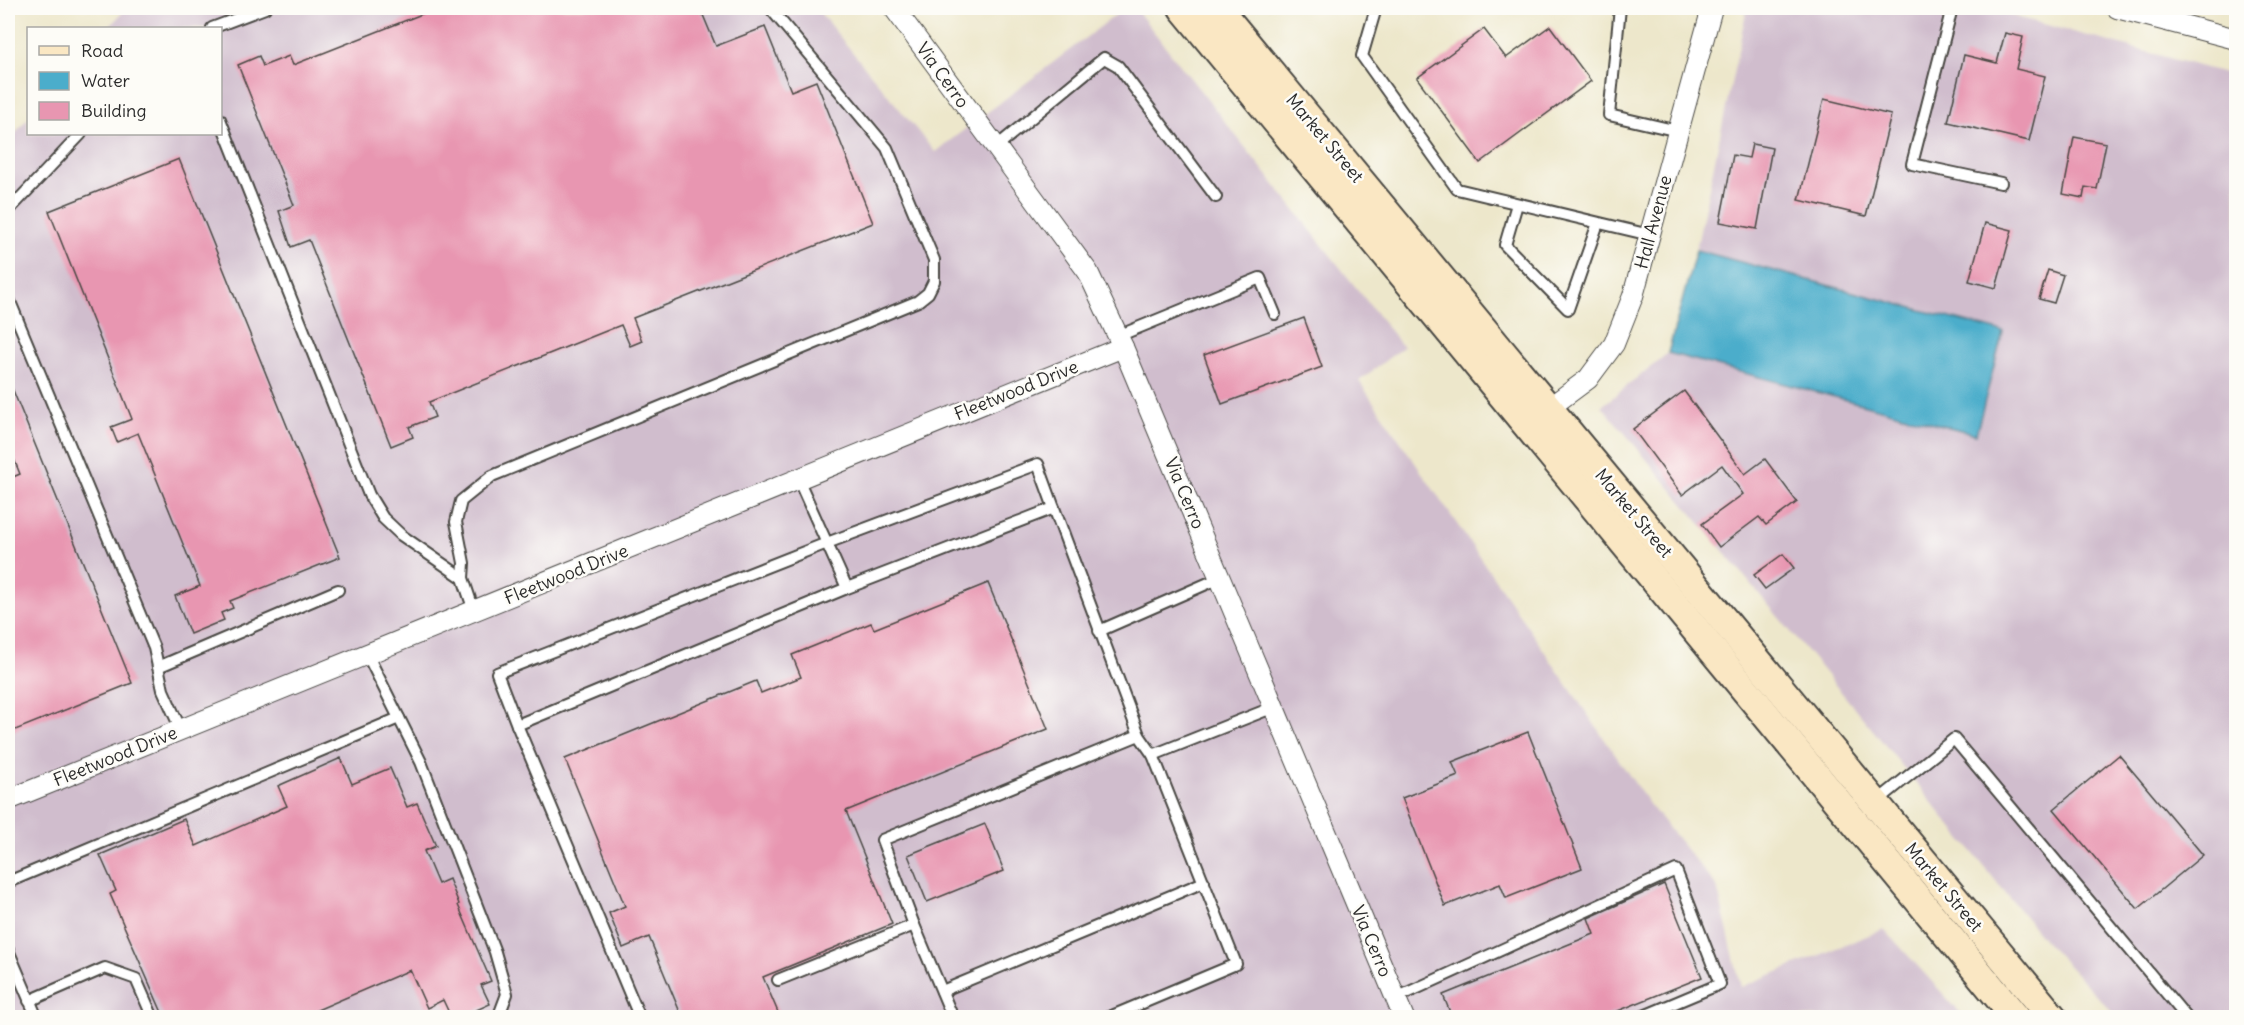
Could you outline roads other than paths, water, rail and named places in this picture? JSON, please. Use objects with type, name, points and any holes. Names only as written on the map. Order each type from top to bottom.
[{"type":"main road","name":"Market Street","points":[[1183,8],[1875,803],[2053,1017]]},
{"type":"main road","name":"Market Street","points":[[1217,8],[1537,417],[2016,1017]]},
{"type":"street","name":"Via Cerro","points":[[894,8],[1088,272],[1121,341],[1404,1017]]},
{"type":"street","name":"Hall Avenue","points":[[1537,417],[1587,379],[1614,344],[1633,296],[1712,8]]},
{"type":"street","points":[[2117,8],[2236,39]]},
{"type":"street","name":"Fleetwood Drive","points":[[8,800],[798,479],[1121,341]]},
{"type":"lane","points":[[215,27],[265,8]]},
{"type":"lane","points":[[474,611],[463,578],[464,563],[456,522],[461,501],[492,476],[918,301],[928,293],[934,281],[934,260],[887,148],[770,8]]},
{"type":"lane","points":[[1376,8],[1362,56],[1457,189],[1650,236]]},
{"type":"lane","points":[[1620,8],[1609,115],[1678,131]]},
{"type":"lane","points":[[1952,8],[1912,164],[2001,183]]},
{"type":"lane","points":[[996,147],[1104,58],[1118,66],[1216,197]]},
{"type":"lane","points":[[222,124],[369,495],[382,518],[401,535],[463,578]]},
{"type":"lane","points":[[8,211],[80,135]]},
{"type":"lane","points":[[1517,204],[1505,245],[1568,309],[1598,223]]},
{"type":"lane","points":[[1121,341],[1260,278],[1275,314]]},
{"type":"lane","points":[[8,299],[154,648],[164,690],[181,730]]},
{"type":"lane","points":[[640,1017],[497,673],[827,543],[1038,464],[1139,735],[1153,755],[1236,964],[1107,1017]]},
{"type":"lane","points":[[798,479],[847,588]]},
{"type":"lane","points":[[517,725],[847,588],[1054,508]]},
{"type":"lane","points":[[1099,631],[1220,578]]},
{"type":"lane","points":[[158,667],[338,590]]},
{"type":"lane","points":[[367,654],[421,762],[495,952],[507,994],[498,1017]]},
{"type":"lane","points":[[1153,755],[1274,707]]},
{"type":"lane","points":[[8,882],[399,718]]},
{"type":"lane","points":[[953,1017],[914,925],[882,840],[1139,735]]},
{"type":"lane","points":[[1875,803],[1953,739],[2187,1017]]},
{"type":"lane","points":[[1396,998],[1676,870],[1720,984],[1639,1017]]},
{"type":"lane","points":[[942,991],[1204,882]]},
{"type":"lane","points":[[778,980],[914,925]]},
{"type":"lane","points":[[8,950],[37,1017]]},
{"type":"lane","points":[[29,1001],[105,968],[136,979],[153,1017]]},
{"type":"water","points":[[1696,250],[2003,332],[1976,434],[1668,353]]}]
